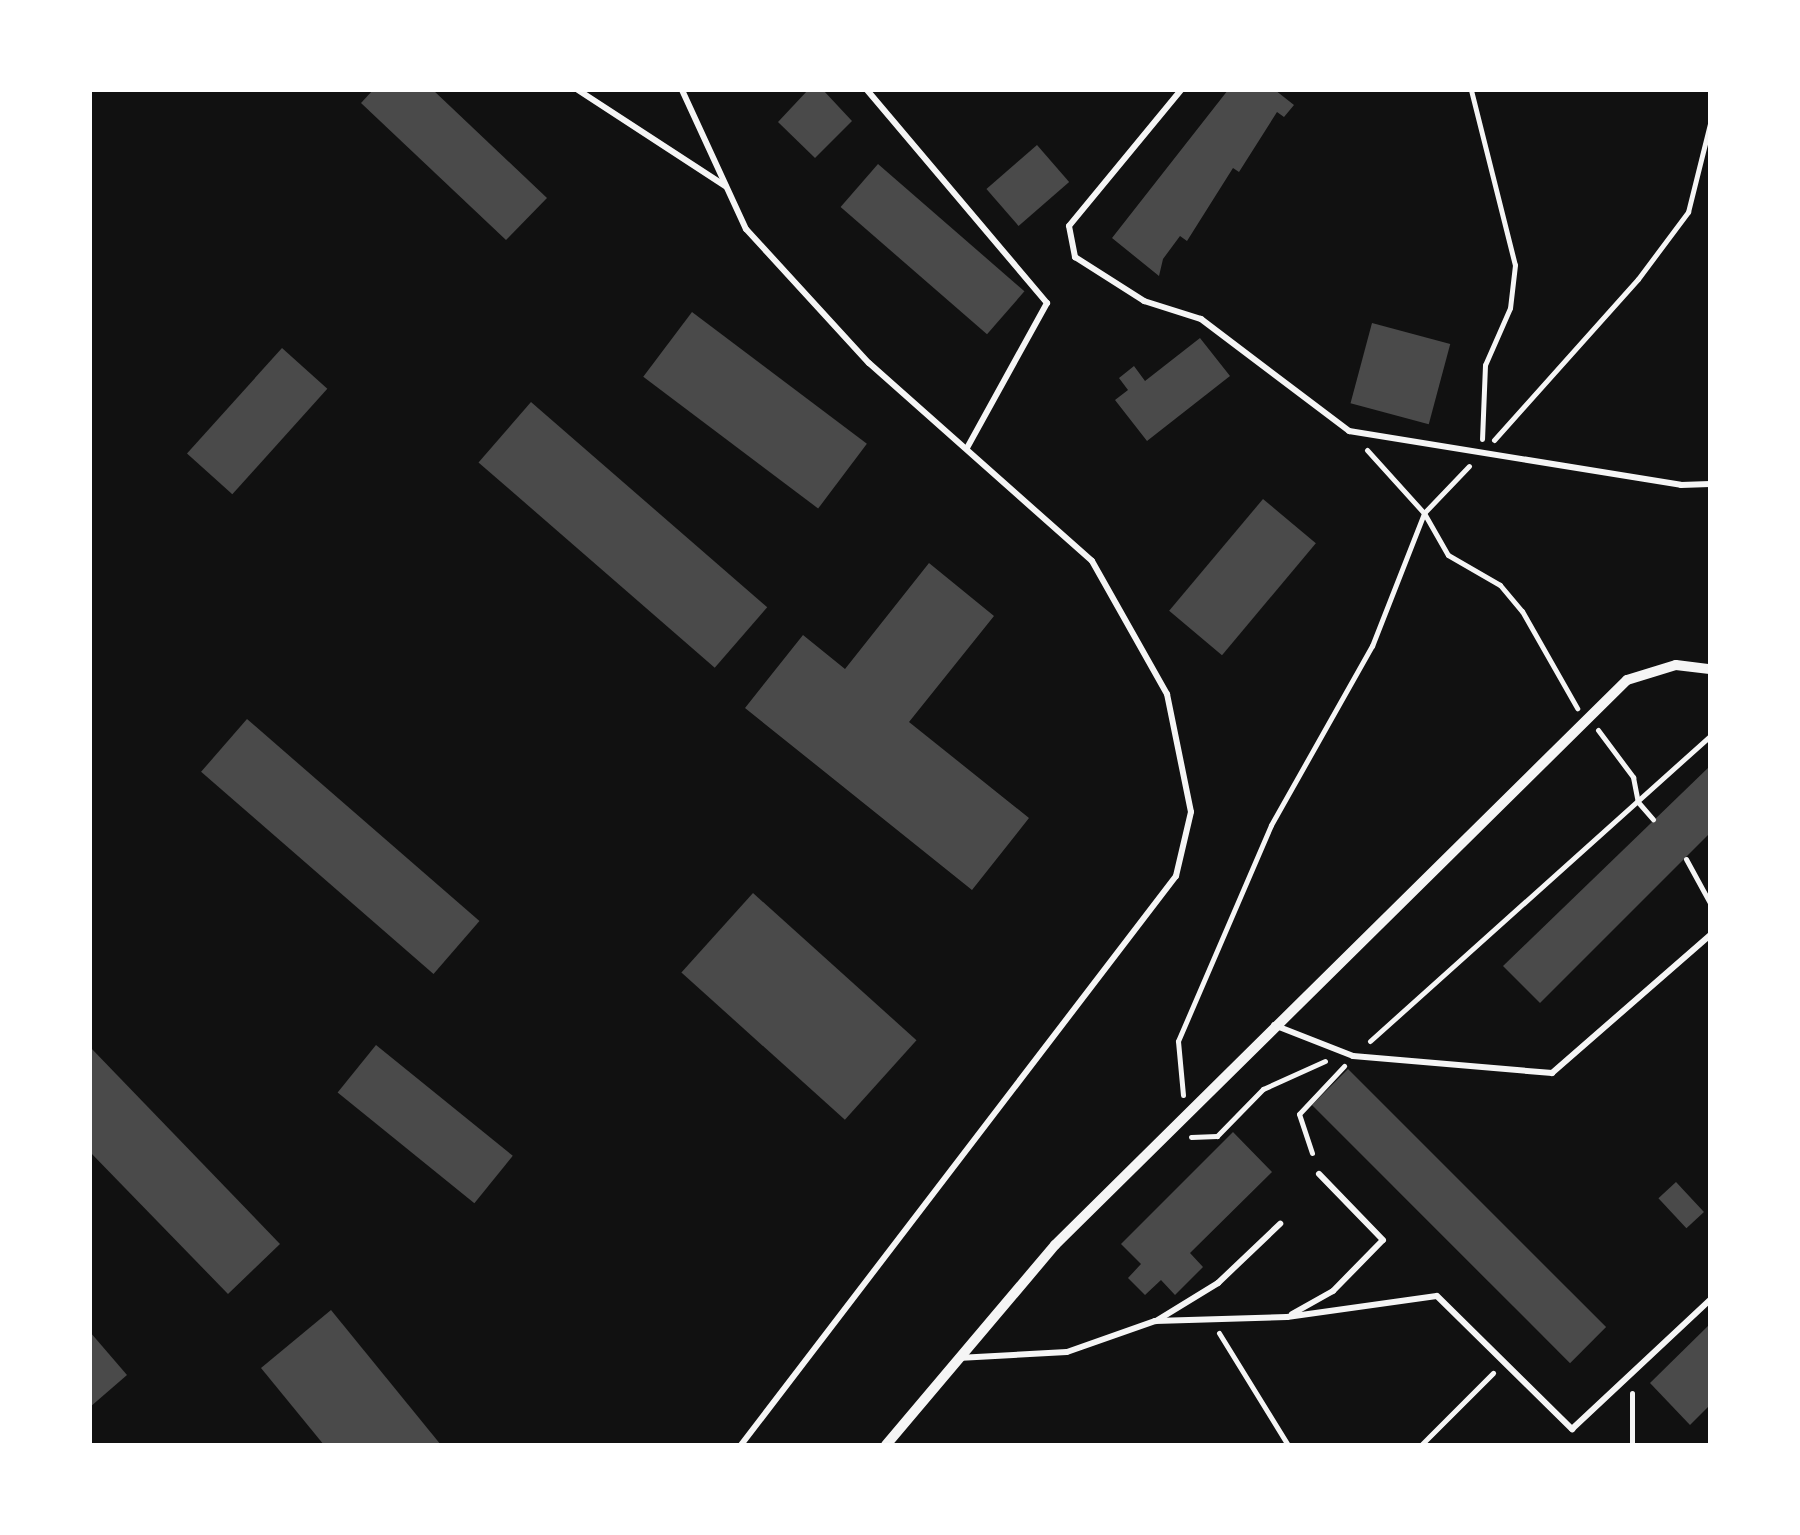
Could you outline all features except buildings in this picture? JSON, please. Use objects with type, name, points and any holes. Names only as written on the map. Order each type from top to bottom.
[{"type":"street","points":[[886,1445],[958,1358],[1158,1139],[1627,680],[1676,665],[1710,668]]},
{"type":"lane","points":[[578,90],[726,187]]},
{"type":"lane","points":[[867,90],[1047,304],[967,448]]},
{"type":"lane","points":[[1181,90],[1069,226],[1075,257],[1144,301],[1200,319],[1349,431],[1710,484]]},
{"type":"lane","points":[[684,93],[746,229],[869,362],[1092,560],[1167,694],[1192,812],[1176,876],[742,1445]]},
{"type":"lane","points":[[1273,1024],[1352,1056],[1552,1073],[1710,934]]},
{"type":"lane","points":[[1287,1317],[1333,1291],[1383,1240],[1319,1174]]},
{"type":"lane","points":[[958,1358],[1067,1352],[1155,1321],[1218,1283],[1280,1224]]},
{"type":"lane","points":[[1155,1321],[1212,1323],[1287,1317],[1437,1296],[1501,1364],[1572,1429],[1631,1378],[1710,1300]]},
{"type":"path","points":[[1471,90],[1516,265],[1510,308],[1485,365],[1482,452]]},
{"type":"path","points":[[1184,1113],[1178,1041],[1271,825],[1372,646],[1424,513],[1576,352],[1688,212],[1710,124]]},
{"type":"path","points":[[1349,431],[1424,513],[1448,555],[1500,585],[1522,611],[1574,704]]},
{"type":"path","points":[[1586,721],[1608,739],[1633,777],[1638,802],[1653,819]]},
{"type":"path","points":[[1312,1153],[1299,1114],[1352,1056],[1710,736]]},
{"type":"path","points":[[1686,859],[1710,904]]},
{"type":"path","points":[[1158,1139],[1217,1136],[1263,1090],[1352,1056]]},
{"type":"path","points":[[1212,1323],[1288,1445]]},
{"type":"path","points":[[1421,1445],[1501,1364]]},
{"type":"path","points":[[1631,1378],[1632,1445]]}]
